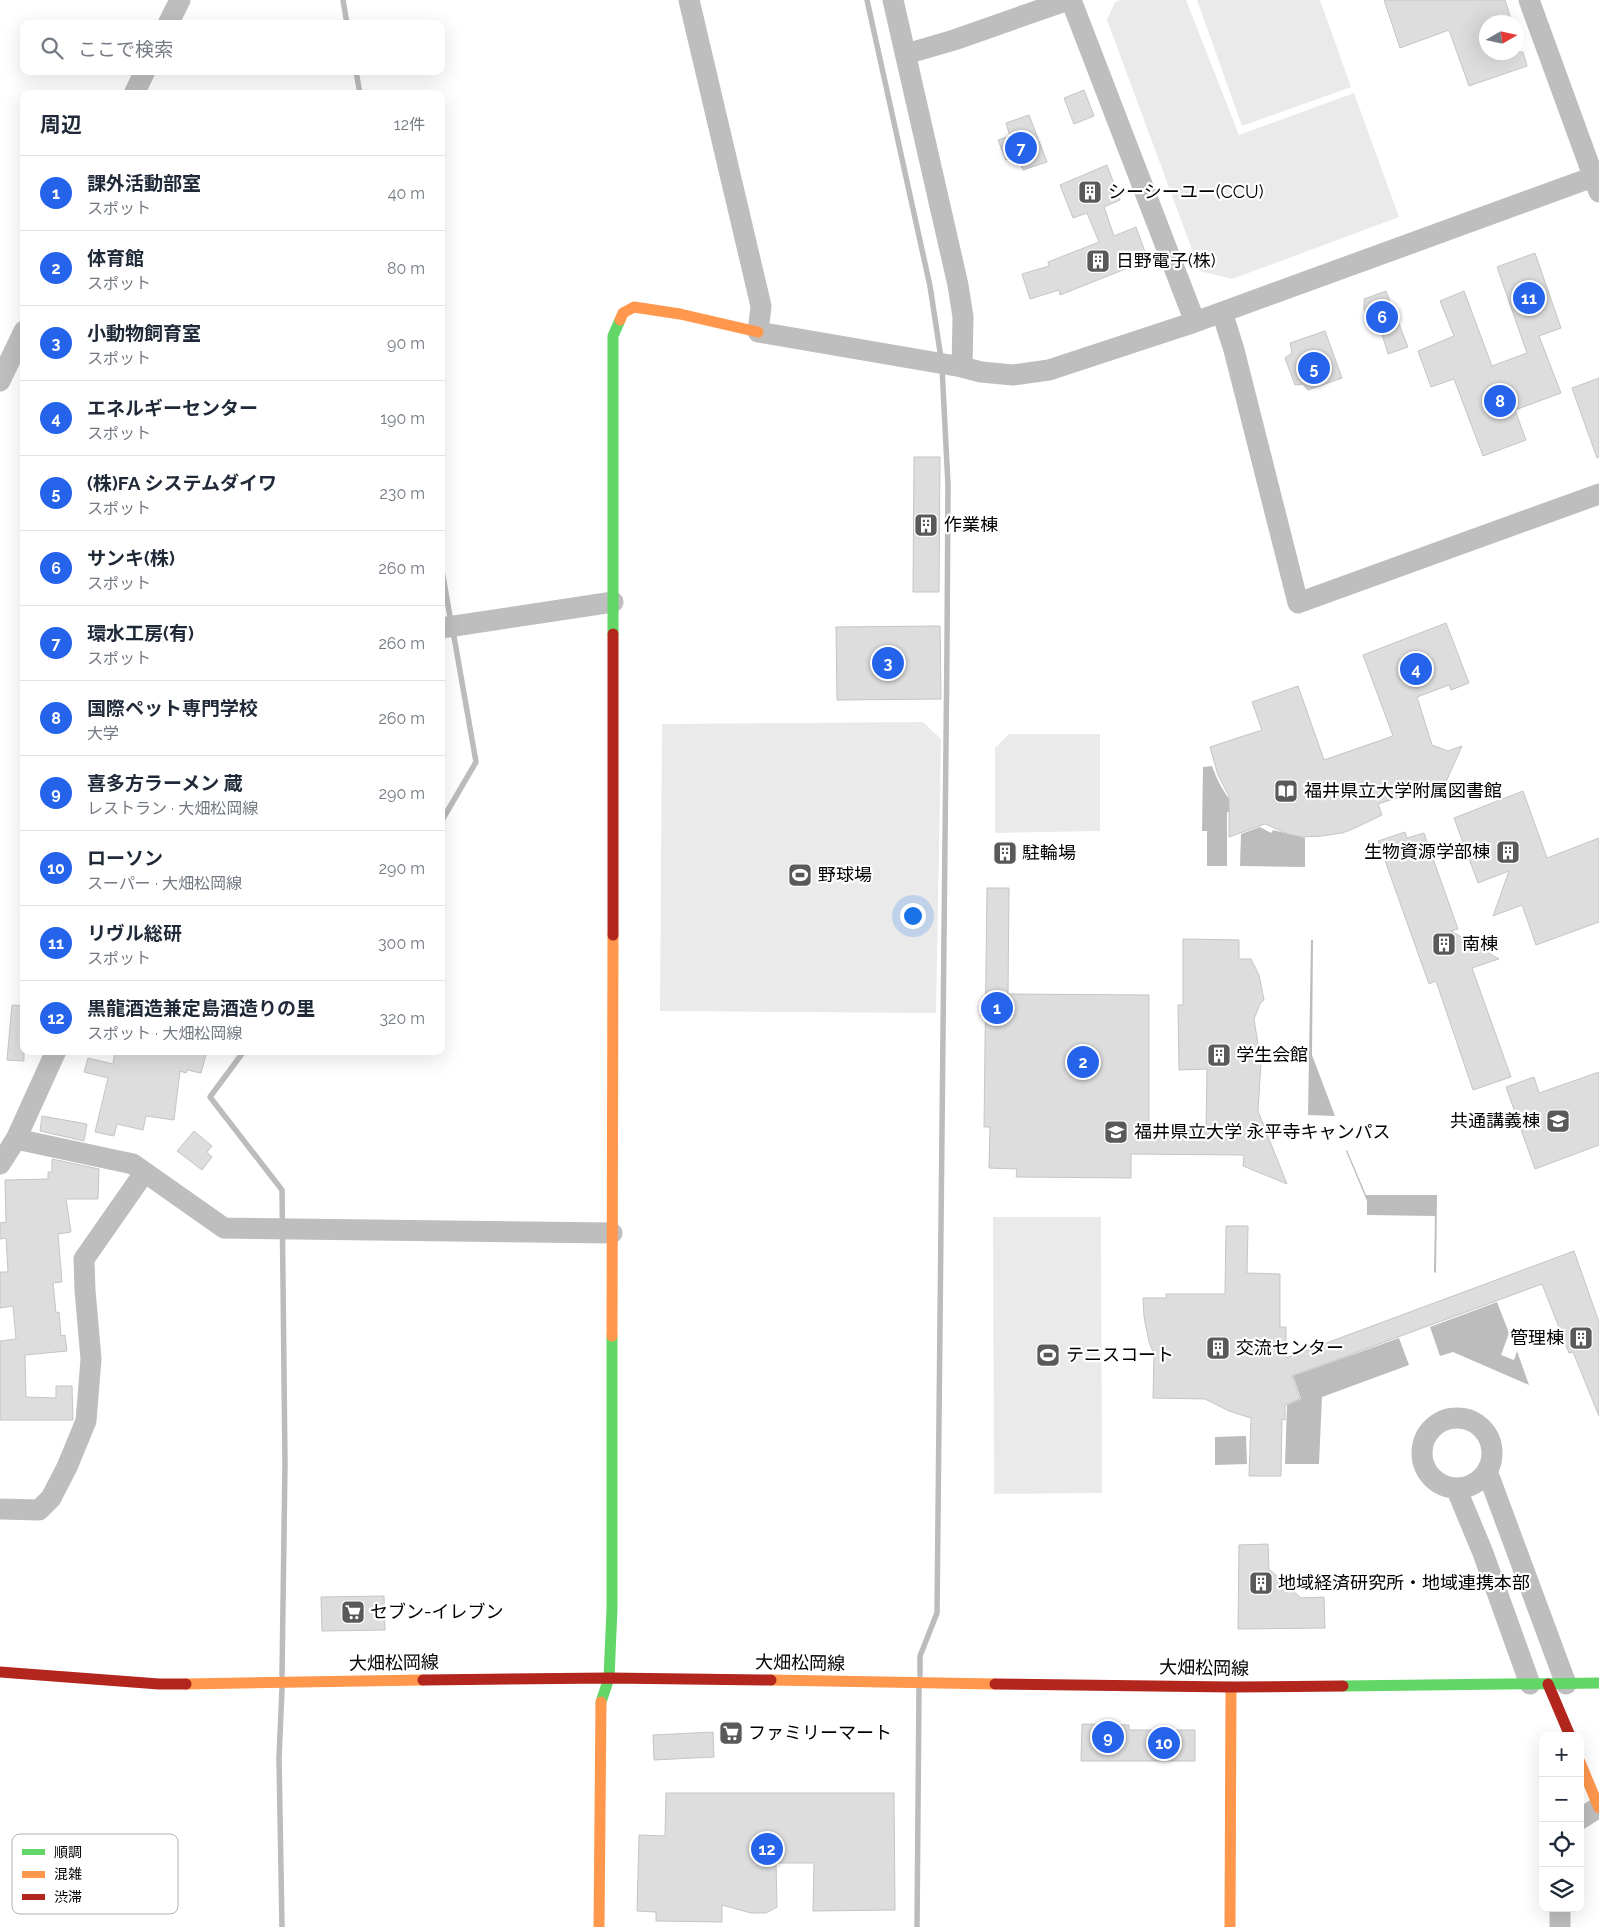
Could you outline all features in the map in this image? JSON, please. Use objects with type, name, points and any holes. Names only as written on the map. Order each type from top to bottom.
[{"type":"street","points":[[170,20],[180,0]]},
{"type":"street","points":[[689,0],[761,306],[758,332]]},
{"type":"street","points":[[893,0],[958,285],[963,317],[962,367]]},
{"type":"street","points":[[906,54],[954,40],[1069,0],[1195,322]]},
{"type":"street","points":[[599,1927],[602,1699],[609,1678],[612,1609],[613,336],[624,313],[634,307],[650,308],[758,332],[962,367],[981,372],[1012,375],[1049,370],[1596,185],[1529,0]]},
{"type":"street","points":[[136,90],[143,75]]},
{"type":"street","points":[[1222,312],[1234,350],[1298,603],[1599,494]]},
{"type":"street","points":[[0,381],[20,339]]},
{"type":"street","points":[[445,627],[613,602]]},
{"type":"street","points":[[0,1164],[16,1139],[54,1055]]},
{"type":"street","points":[[16,1139],[133,1164],[224,1228],[612,1233]]},
{"type":"street","points":[[0,1509],[39,1510],[51,1498],[68,1466],[86,1421],[91,1359],[84,1259],[144,1173]]},
{"type":"street","points":[[1459,1418],[1470,1420],[1481,1426],[1488,1436],[1492,1453],[1487,1471],[1479,1480],[1468,1486],[1456,1488],[1444,1485],[1434,1478],[1425,1466],[1422,1454],[1425,1439],[1436,1424],[1447,1419],[1459,1418]]},
{"type":"street","points":[[1487,1471],[1548,1684]]},
{"type":"street","points":[[1456,1488],[1483,1553],[1548,1684],[1568,1732]]},
{"type":"street","name":"大畑松岡線","points":[[0,1672],[159,1684],[609,1678],[1231,1686],[1599,1683]]},
{"type":"street","points":[[1230,1927],[1231,1686]]},
{"type":"street","points":[[1584,1771],[1599,1807],[1584,1816]]},
{"type":"street","points":[[1560,1912],[1560,1927]]},
{"type":"shaded area","points":[[1121,0],[1186,0],[1239,135],[1354,93],[1399,217],[1232,279],[1200,271],[1107,20],[1115,2]]},
{"type":"shaded area","points":[[1197,0],[1320,0],[1351,87],[1242,126]]},
{"type":"shaded area","name":"野球場","points":[[923,722],[941,739],[936,1013],[660,1011],[662,724]]},
{"type":"shaded area","points":[[1009,734],[1100,734],[1100,831],[995,833],[995,748]]},
{"type":"shaded area","points":[[1212,766],[1224,791],[1242,812],[1227,812],[1227,866],[1207,866],[1207,831],[1202,831],[1203,767]]},
{"type":"shaded area","points":[[1260,827],[1271,833],[1273,830],[1305,838],[1305,867],[1240,866],[1241,834]]},
{"type":"shaded area","points":[[1311,940],[1313,940],[1312,1055],[1335,1116],[1308,1115]]},
{"type":"shaded area","points":[[1347,1150],[1366,1195],[1437,1195],[1436,1273],[1434,1272],[1435,1216],[1367,1215],[1367,1201]]},
{"type":"shaded area","name":"テニスコート","points":[[993,1217],[1101,1217],[1102,1493],[994,1494]]},
{"type":"shaded area","points":[[1497,1302],[1509,1333],[1501,1355],[1514,1360],[1517,1351],[1529,1385],[1453,1352],[1440,1356],[1430,1327]]},
{"type":"shaded area","points":[[1399,1338],[1409,1365],[1322,1397],[1319,1464],[1285,1464],[1287,1405],[1301,1399],[1293,1376]]},
{"type":"shaded area","points":[[1246,1436],[1247,1464],[1215,1465],[1215,1437]]},
{"type":"building","points":[[1384,0],[1505,0],[1510,15],[1479,15],[1479,60],[1524,60],[1524,56],[1527,66],[1469,86],[1449,30],[1400,48]]},
{"type":"building","points":[[1084,90],[1094,116],[1074,124],[1064,98]]},
{"type":"building","points":[[1029,115],[1047,162],[1023,170],[1017,156],[1006,160],[998,140],[1010,136],[1006,123]]},
{"type":"building","points":[[1107,165],[1120,200],[1104,207],[1114,236],[1136,227],[1148,260],[1060,295],[1059,290],[1030,299],[1022,274],[1049,266],[1048,262],[1099,242],[1087,213],[1073,218],[1060,185]]},
{"type":"building","points":[[1535,253],[1561,328],[1539,336],[1561,393],[1515,410],[1526,440],[1483,456],[1454,379],[1431,387],[1418,351],[1454,336],[1440,301],[1464,291],[1492,366],[1527,353],[1497,267]]},
{"type":"building","points":[[1386,291],[1408,347],[1388,354],[1379,324],[1372,326],[1364,309],[1364,299]]},
{"type":"building","points":[[1325,331],[1342,378],[1308,390],[1303,384],[1295,385],[1285,358],[1292,353],[1290,343]]},
{"type":"building","points":[[1599,378],[1599,457],[1597,458],[1572,388]]},
{"type":"building","name":"作業棟","points":[[914,457],[940,457],[939,592],[913,592]]},
{"type":"building","name":"福井県立大学附属図書館","points":[[1446,623],[1469,683],[1451,690],[1449,685],[1417,697],[1432,745],[1448,751],[1462,746],[1446,782],[1378,804],[1382,815],[1342,833],[1302,837],[1288,834],[1265,824],[1229,837],[1229,796],[1218,775],[1210,747],[1262,730],[1252,702],[1298,686],[1324,760],[1393,736],[1363,655]]},
{"type":"building","points":[[940,626],[941,699],[837,700],[836,627]]},
{"type":"building","name":"生物資源学部棟","points":[[1523,791],[1547,858],[1599,838],[1599,922],[1536,945],[1522,905],[1493,916],[1509,871],[1478,883],[1454,818]]},
{"type":"building","name":"南棟","points":[[1405,832],[1407,838],[1424,833],[1458,929],[1451,931],[1499,959],[1472,968],[1511,1077],[1473,1090],[1436,981],[1429,984],[1378,841]]},
{"type":"building","points":[[987,888],[1009,888],[1008,994],[1149,995],[1149,1130],[1206,1130],[1207,1069],[1179,1070],[1178,1005],[1183,1005],[1183,939],[1239,940],[1239,959],[1251,959],[1259,975],[1264,1000],[1260,1004],[1254,1019],[1261,1063],[1258,1111],[1287,1184],[1243,1166],[1244,1155],[1131,1154],[1131,1178],[1016,1177],[1017,1169],[989,1168],[990,1127],[984,1127]]},
{"type":"building","points":[[12,1005],[20,1006],[20,1055],[24,1055],[24,1061],[7,1060]]},
{"type":"building","points":[[114,1055],[206,1055],[201,1073],[187,1070],[186,1073],[180,1071],[174,1120],[146,1116],[143,1130],[117,1124],[114,1136],[95,1132],[108,1078],[84,1072],[88,1058],[113,1064]]},
{"type":"building","name":"共通講義棟","points":[[1599,1072],[1599,1145],[1535,1169],[1506,1087],[1534,1077],[1539,1093]]},
{"type":"building","points":[[42,1116],[87,1124],[84,1141],[40,1131]]},
{"type":"building","points":[[194,1131],[212,1146],[207,1152],[212,1157],[202,1170],[177,1151]]},
{"type":"building","points":[[52,1159],[99,1169],[98,1199],[66,1199],[71,1232],[58,1234],[62,1282],[53,1283],[56,1313],[59,1312],[61,1336],[65,1335],[67,1351],[25,1355],[26,1397],[56,1398],[56,1386],[72,1386],[73,1420],[0,1420],[0,1341],[16,1339],[13,1306],[0,1308],[0,1272],[8,1272],[6,1238],[0,1239],[0,1223],[6,1222],[5,1180],[48,1179],[48,1172],[52,1172]]},
{"type":"building","name":"交流センター","points":[[1226,1226],[1248,1226],[1247,1273],[1280,1274],[1280,1327],[1286,1327],[1286,1358],[1574,1251],[1599,1322],[1599,1416],[1573,1352],[1569,1353],[1542,1284],[1292,1376],[1300,1399],[1285,1405],[1285,1420],[1282,1419],[1281,1476],[1249,1476],[1251,1418],[1229,1411],[1205,1399],[1153,1398],[1154,1354],[1149,1342],[1144,1317],[1143,1298],[1166,1298],[1166,1294],[1225,1294]]},
{"type":"building","name":"地域経済研究所・地域連携本部","points":[[1268,1544],[1269,1569],[1301,1598],[1324,1597],[1325,1628],[1238,1629],[1239,1545]]},
{"type":"building","points":[[384,1596],[385,1630],[322,1631],[321,1597]]},
{"type":"building","points":[[1082,1724],[1129,1725],[1129,1730],[1195,1730],[1195,1761],[1081,1761]]},
{"type":"building","points":[[713,1732],[714,1757],[654,1760],[653,1735]]},
{"type":"building","points":[[666,1793],[894,1793],[895,1910],[813,1911],[814,1863],[776,1863],[777,1907],[766,1913],[751,1913],[722,1905],[722,1922],[656,1921],[656,1912],[637,1911],[639,1835],[665,1836]]},
{"type":"waterway","points":[[343,0],[346,20]]},
{"type":"waterway","points":[[867,0],[930,286],[941,358]]},
{"type":"waterway","points":[[357,75],[359,90]]},
{"type":"waterway","points":[[920,1675],[920,1656],[937,1613],[948,485],[942,368]]},
{"type":"waterway","points":[[445,588],[451,622]]},
{"type":"waterway","points":[[445,815],[476,762],[453,631]]},
{"type":"waterway","points":[[241,1055],[210,1097],[282,1190],[285,1464],[282,1675]]},
{"type":"waterway","points":[[282,1689],[279,1758],[282,1927]]},
{"type":"waterway","points":[[917,1927],[919,1689]]},
{"type":"traffic: fast","points":[[613,634],[613,336],[620,320]]},
{"type":"traffic: fast","points":[[601,1702],[609,1678],[612,1609],[612,1336]]},
{"type":"traffic: fast","points":[[1343,1686],[1599,1683]]},
{"type":"traffic: slow","points":[[620,320],[623,313],[634,307],[680,314],[758,332]]},
{"type":"traffic: slow","points":[[612,1336],[613,935]]},
{"type":"traffic: slow","points":[[186,1684],[423,1680]]},
{"type":"traffic: slow","points":[[771,1680],[995,1684]]},
{"type":"traffic: slow","points":[[1230,1927],[1231,1687]]},
{"type":"traffic: slow","points":[[599,1927],[601,1702]]},
{"type":"traffic: slow","points":[[1584,1772],[1599,1808]]},
{"type":"traffic: jam","points":[[613,634],[613,935]]},
{"type":"traffic: jam","points":[[0,1672],[159,1684],[186,1684]]},
{"type":"traffic: jam","points":[[423,1680],[609,1678],[771,1680]]},
{"type":"traffic: jam","points":[[995,1684],[1231,1687],[1343,1686]]},
{"type":"traffic: jam","points":[[1548,1684],[1568,1732]]},
{"type":"place","name":"環水工房(有)","points":[[1021,148]]},
{"type":"place","name":"シーシーユー(CCU)","points":[[1090,192]]},
{"type":"place","name":"日野電子(株)","points":[[1098,261]]},
{"type":"place","name":"リヴル総研","points":[[1529,298]]},
{"type":"place","name":"サンキ(株)","points":[[1382,317]]},
{"type":"place","name":"(株)FA システムダイワ","points":[[1314,368]]},
{"type":"place","name":"国際ペット専門学校","points":[[1500,401]]},
{"type":"place","name":"作業棟","points":[[926,525]]},
{"type":"place","name":"小動物飼育室","points":[[888,663]]},
{"type":"place","name":"エネルギーセンター","points":[[1416,669]]},
{"type":"place","name":"福井県立大学附属図書館","points":[[1286,791]]},
{"type":"place","name":"生物資源学部棟","points":[[1508,852]]},
{"type":"place","name":"駐輪場","points":[[1005,853]]},
{"type":"place","name":"野球場","points":[[800,875]]},
{"type":"place","name":"南棟","points":[[1444,944]]},
{"type":"place","name":"課外活動部室","points":[[997,1008]]},
{"type":"place","name":"学生会館","points":[[1219,1055]]},
{"type":"place","name":"体育館","points":[[1083,1062]]},
{"type":"place","name":"共通講義棟","points":[[1558,1121]]},
{"type":"place","name":"福井県立大学 永平寺キャンパス","points":[[1116,1132]]},
{"type":"place","name":"管理棟","points":[[1581,1338]]},
{"type":"place","name":"交流センター","points":[[1218,1348]]},
{"type":"place","name":"テニスコート","points":[[1048,1355]]},
{"type":"place","name":"地域経済研究所・地域連携本部","points":[[1261,1583]]},
{"type":"place","name":"セブン-イレブン","points":[[353,1612]]},
{"type":"place","name":"ファミリーマート","points":[[731,1733]]},
{"type":"place","name":"喜多方ラーメン 蔵","points":[[1108,1737]]},
{"type":"place","name":"ローソン","points":[[1164,1743]]},
{"type":"place","name":"黒龍酒造兼定島酒造りの里","points":[[767,1849]]}]
